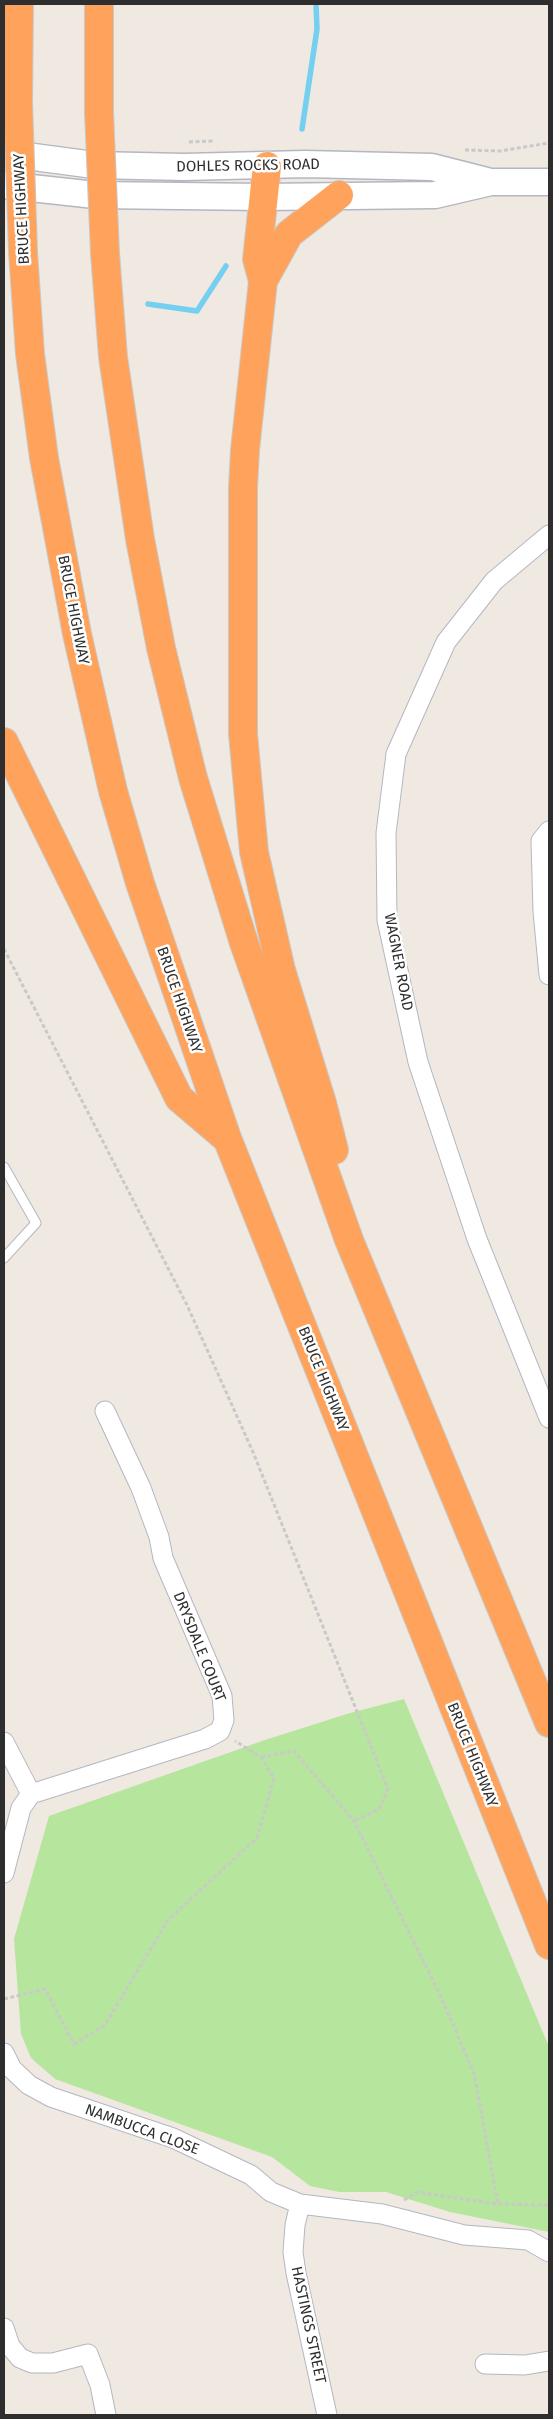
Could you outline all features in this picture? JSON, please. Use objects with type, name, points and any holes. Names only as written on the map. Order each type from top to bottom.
[{"type":"highway","name":"BRUCE HIGHWAY","points":[[19,4],[18,102],[23,252],[30,354],[44,458],[77,634],[113,791],[140,882],[227,1138],[549,1945]]},
{"type":"highway","points":[[99,4],[99,112],[113,357],[140,539],[161,648],[191,768],[244,943],[349,1240],[549,1723]]},
{"type":"highway","points":[[267,166],[257,259],[263,281],[246,441],[243,488],[243,734],[254,852],[281,970],[322,1103],[340,1172],[349,1240]]},
{"type":"highway","points":[[263,281],[288,234],[339,195]]},
{"type":"highway","points":[[4,742],[179,1098],[227,1138]]},
{"type":"main road","name":"DOHLES ROCKS ROAD","points":[[4,153],[94,165],[432,167],[490,182]]},
{"type":"main road","name":"DOHLES ROCKS ROAD","points":[[4,185],[95,195],[263,197],[435,195],[490,182],[549,182]]},
{"type":"street","name":"WAGNER ROAD","points":[[549,535],[494,582],[446,642],[396,754],[386,833],[387,920],[418,1062],[477,1239],[549,1418]]},
{"type":"street","points":[[549,831],[541,841],[543,911],[549,974]]},
{"type":"street","name":"DRYSDALE COURT","points":[[105,1411],[141,1488],[159,1537],[163,1558],[222,1696],[224,1720],[220,1731]]},
{"type":"street","points":[[4,1873],[21,1808],[31,1794],[205,1740],[220,1731]]},
{"type":"street","points":[[4,1742],[31,1794]]},
{"type":"street","name":"NAMBUCCA CLOSE","points":[[6,2065],[29,2085],[51,2098],[173,2138],[251,2175],[271,2192],[300,2204],[382,2214],[464,2234],[528,2240],[549,2252]]},
{"type":"street","name":"HASTINGS STREET","points":[[300,2204],[295,2225],[295,2266],[327,2415]]},
{"type":"street","points":[[4,2328],[10,2346],[20,2358],[32,2364],[53,2364],[88,2354],[100,2385],[106,2415]]},
{"type":"street","points":[[485,2364],[525,2365],[549,2361]]},
{"type":"lane","points":[[4,1166],[36,1224],[4,1258]]},
{"type":"path","points":[[4,948],[187,1305],[253,1452],[388,1789],[378,1809],[354,1821]]},
{"type":"path","points":[[4,1999],[45,1989],[74,2044],[106,2025],[168,1920],[257,1838],[274,1778],[261,1757],[220,1731]]},
{"type":"path","points":[[261,1757],[294,1751],[354,1821],[440,1997],[474,2073],[498,2204]]},
{"type":"path","points":[[382,2214],[417,2192],[498,2204],[549,2205]]},
{"type":"green space","points":[[404,1699],[549,2047],[549,2232],[450,2212],[386,2192],[339,2192],[310,2186],[272,2157],[55,2079],[31,2058],[21,2034],[14,1939],[49,1816],[265,1740],[350,1713]]},
{"type":"waterway","points":[[302,129],[317,29],[316,4]]},
{"type":"waterway","points":[[148,304],[197,311],[226,266]]}]
